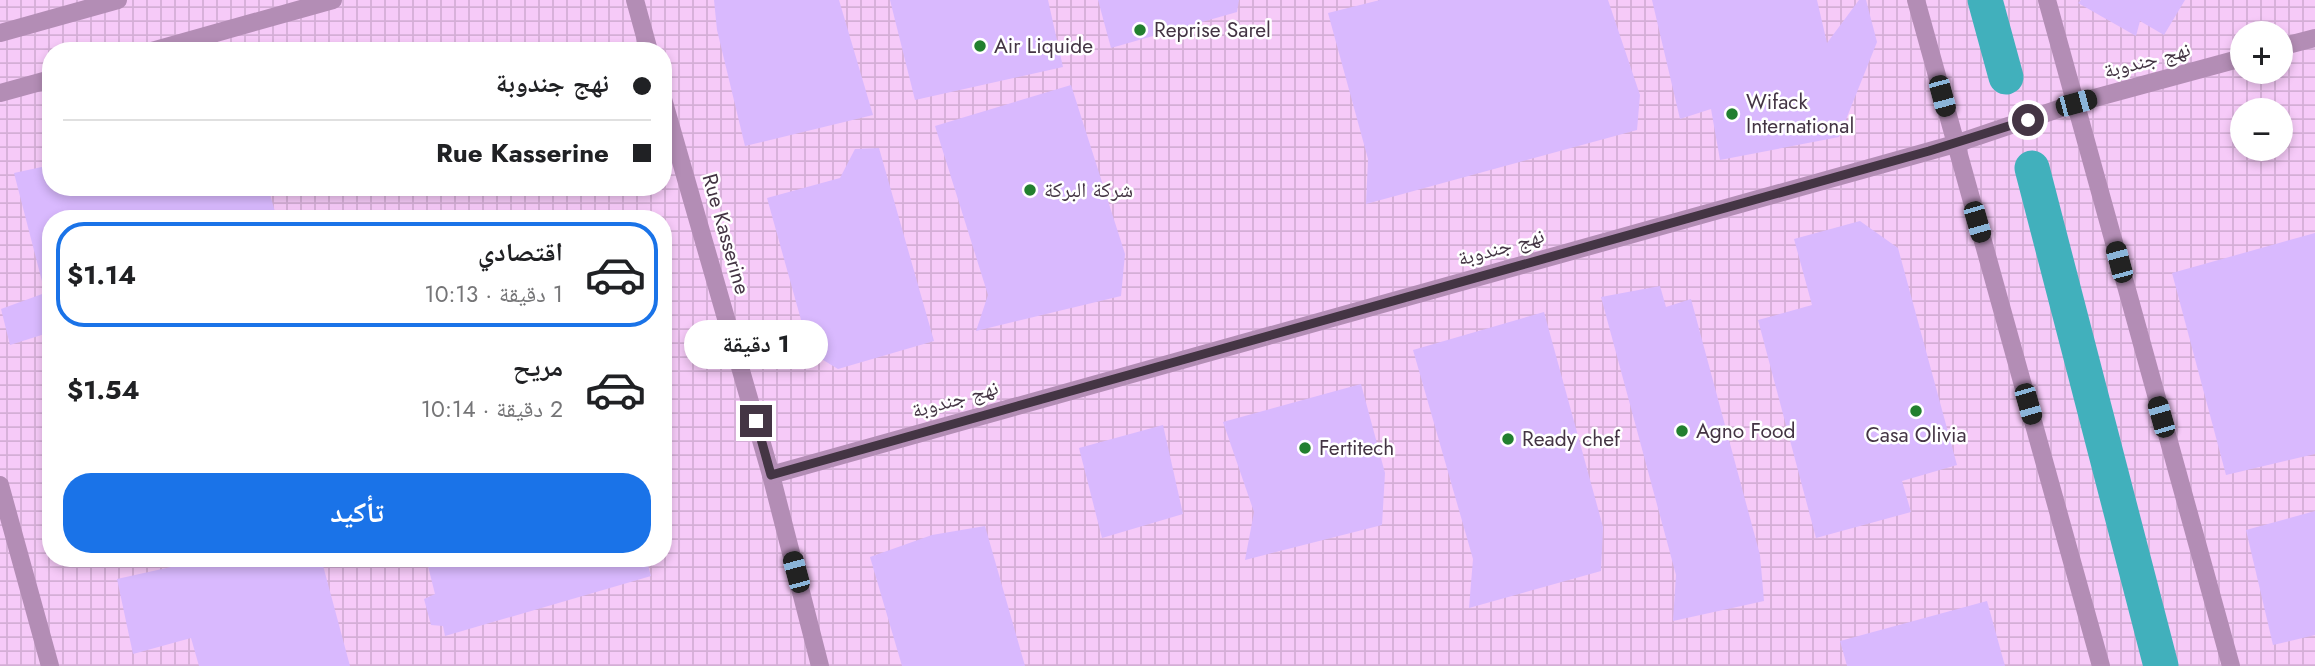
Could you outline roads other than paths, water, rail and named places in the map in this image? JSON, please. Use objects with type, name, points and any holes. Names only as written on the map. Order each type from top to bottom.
[{"type":"street","points":[[0,33],[118,0]]},
{"type":"street","points":[[184,42],[333,0]]},
{"type":"street","points":[[635,0],[647,42]]},
{"type":"street","points":[[1916,0],[2101,666]]},
{"type":"street","points":[[2047,0],[2231,666]]},
{"type":"street","points":[[2293,43],[2315,37]]},
{"type":"street","name":"نهج جندوبة","points":[[771,475],[1955,144],[2076,103],[2230,61]]},
{"type":"street","points":[[0,93],[42,81]]},
{"type":"street","name":"Rue Kasserine","points":[[672,130],[771,475],[820,666]]},
{"type":"street","points":[[0,485],[50,666]]},
{"type":"waterway","points":[[1985,0],[2006,77]]},
{"type":"waterway","points":[[2032,168],[2161,666]]},
{"type":"place","name":"Reprise Sarel","points":[[1140,30]]},
{"type":"place","name":"Air Liquide","points":[[980,46]]},
{"type":"place","name":"Wifack International","points":[[1732,114]]},
{"type":"place","name":"شركة البركة","points":[[1030,190]]},
{"type":"place","name":"Casa Olivia","points":[[1916,411]]},
{"type":"place","name":"Agno Food","points":[[1682,431]]},
{"type":"place","name":"Ready chef","points":[[1508,439]]},
{"type":"place","name":"Fertitech","points":[[1305,448]]}]
